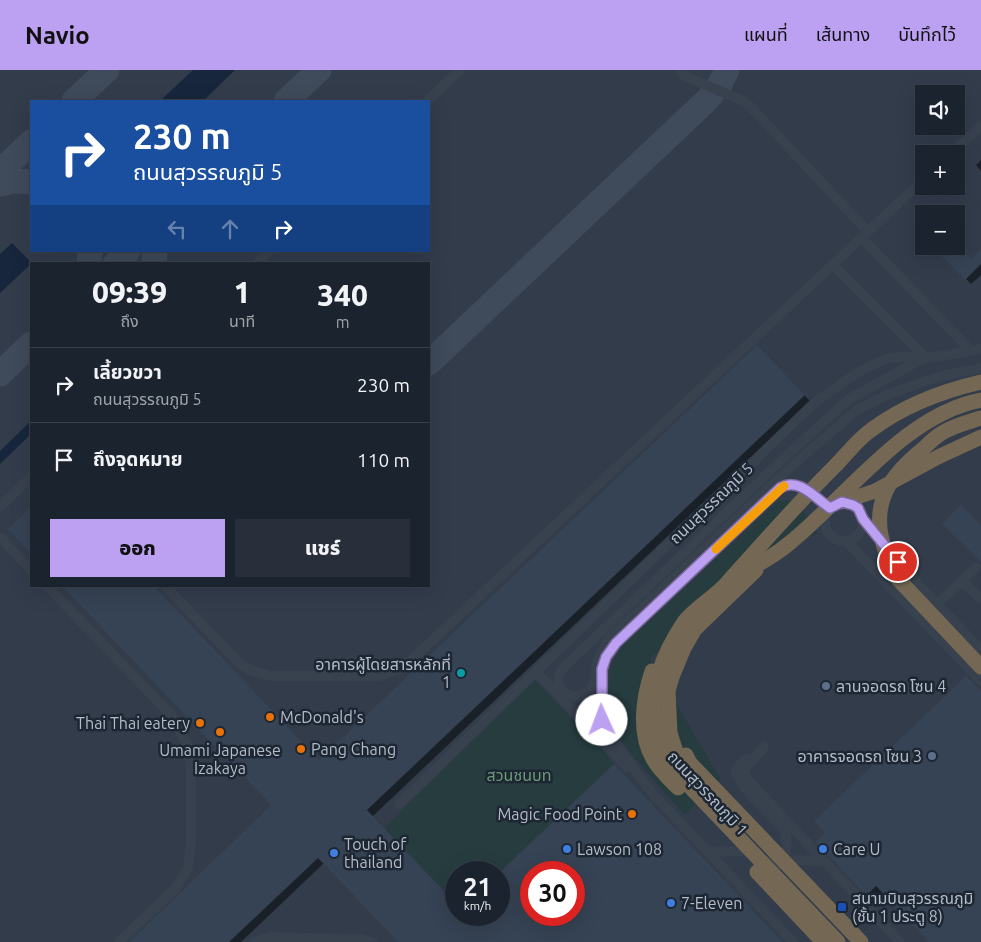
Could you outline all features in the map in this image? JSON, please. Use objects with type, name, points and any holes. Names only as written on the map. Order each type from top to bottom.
[{"type":"highway","name":"ถนนสุวรรณภูมิ 1","points":[[861,942],[690,763],[678,740],[671,700],[671,685],[675,662],[692,627],[722,588],[806,495],[870,430],[914,403],[959,387],[981,382]]},
{"type":"highway","name":"ถนนสุวรรณภูมิ 1","points":[[852,942],[685,769],[678,758],[670,733],[668,691],[684,648],[695,629],[766,560],[792,541],[886,452],[926,422],[966,403],[981,400]]},
{"type":"highway","points":[[981,418],[942,433],[905,463],[890,483],[882,502],[879,524],[891,569],[898,579],[981,667]]},
{"type":"highway","points":[[836,505],[875,491],[938,457],[981,437]]},
{"type":"highway","name":"ถนนสุวรรณภูมิ 1","points":[[766,560],[721,584],[687,610],[677,623],[654,664],[648,682],[644,701],[646,741],[652,758],[660,769],[824,942]]},
{"type":"highway","name":"ถนนสุวรรณภูมิ 1","points":[[722,588],[689,617],[669,648],[659,674],[655,702],[655,728],[664,753],[674,770],[838,942]]},
{"type":"street","points":[[428,100],[460,70]]},
{"type":"street","points":[[680,70],[686,76],[741,100],[751,107],[864,234],[976,350]]},
{"type":"street","points":[[961,145],[981,126]]},
{"type":"street","points":[[166,587],[238,662],[250,670],[272,676],[379,676],[400,669],[915,187]]},
{"type":"street","points":[[258,262],[268,252]]},
{"type":"street","points":[[832,264],[924,359]]},
{"type":"street","name":"ถนนสุวรรณภูมิ 5","points":[[655,797],[536,672],[823,397],[861,372],[896,357],[924,359],[976,350]]},
{"type":"street","name":"ถนนสุวรรณภูมิ 5","points":[[565,702],[557,680],[562,669],[784,458],[849,399],[924,359]]},
{"type":"street","name":"ถนนสุวรรณภูมิ 5","points":[[549,686],[575,697],[581,697],[586,694],[591,689],[598,660],[609,639],[795,463],[857,410],[887,395],[934,378],[981,368]]},
{"type":"street","points":[[0,507],[30,478]]},
{"type":"street","points":[[793,942],[655,797],[615,743],[603,722],[602,714],[602,679],[606,657],[616,643],[780,488],[791,484],[800,486],[836,505],[853,505],[898,562],[981,650]]},
{"type":"street","points":[[836,505],[824,520],[828,533],[839,540],[846,541],[852,539],[861,531],[863,519]]},
{"type":"street","points":[[0,537],[30,569]]},
{"type":"street","points":[[846,541],[981,681]]},
{"type":"street","points":[[881,577],[887,565],[898,562]]},
{"type":"street","points":[[938,605],[976,567]]},
{"type":"street","points":[[962,581],[981,599]]},
{"type":"street","points":[[48,587],[172,716],[188,747],[191,769],[191,841],[188,868],[176,888],[119,942]]},
{"type":"street","points":[[611,599],[623,611]]},
{"type":"street","points":[[947,645],[962,630]]},
{"type":"street","points":[[399,804],[536,672]]},
{"type":"street","points":[[780,864],[787,848],[787,838],[784,829],[743,786],[736,775],[736,770],[739,766],[759,747],[764,746],[745,768],[745,774],[749,781],[900,942]]},
{"type":"street","points":[[707,852],[749,853],[772,864],[796,860],[824,861]]},
{"type":"street","points":[[780,864],[852,942]]},
{"type":"street","points":[[254,942],[270,937],[360,938],[372,942]]},
{"type":"shaded area","points":[[0,70],[981,70],[981,942],[0,942]]},
{"type":"shaded area","points":[[193,70],[235,70],[204,100],[161,100]]},
{"type":"shaded area","points":[[12,243],[31,262],[0,293],[0,254]]},
{"type":"shaded area","points":[[30,422],[30,435],[0,464],[0,451]]},
{"type":"green space","points":[[788,500],[804,512],[818,534],[791,535],[650,658],[720,779],[685,815],[630,752],[613,726],[609,716],[608,701],[612,662],[625,643],[778,501]]},
{"type":"green space","name":"สวนชนบท","points":[[535,680],[614,764],[510,863],[510,861],[445,861],[445,892],[384,828]]},
{"type":"building","points":[[981,249],[981,264],[965,280],[941,255],[965,255],[965,253],[971,259]]},
{"type":"building","name":"อาคารผู้โดยสารหลักที่ 1","points":[[757,345],[805,395],[367,810],[445,892],[445,926],[510,926],[510,863],[614,764],[783,942],[398,942],[318,858],[229,942],[129,942],[271,805],[63,587],[155,587],[319,760]]},
{"type":"building","points":[[961,505],[981,525],[981,562],[942,524]]},
{"type":"building","points":[[30,508],[30,553],[8,529]]},
{"type":"building","name":"อาคารจอดรถ โซน 3","points":[[966,676],[981,691],[981,942],[929,942],[876,886],[866,896],[816,842],[825,833],[814,821]]},
{"type":"taxiway","points":[[75,100],[107,70]]},
{"type":"taxiway","points":[[287,100],[319,70]]},
{"type":"taxiway","points":[[430,362],[708,99],[720,84],[727,70]]},
{"type":"taxiway","points":[[0,172],[30,143]]},
{"type":"taxiway","points":[[0,184],[14,181],[30,182]]},
{"type":"taxiway","points":[[89,262],[90,252]]},
{"type":"taxiway","points":[[117,262],[127,252]]},
{"type":"taxiway","points":[[154,262],[155,252]]},
{"type":"taxiway","points":[[0,374],[30,345]]},
{"type":"slow traffic","points":[[716,549],[784,486]]},
{"type":"place","name":"อาคารผู้โดยสารหลักที่ 1","points":[[461,673]]},
{"type":"place","name":"ลานจอดรถ โซน 4","points":[[826,686]]},
{"type":"place","name":"McDonald's","points":[[270,717]]},
{"type":"place","name":"Thai Thai eatery","points":[[200,723]]},
{"type":"place","name":"Umami Japanese Izakaya","points":[[220,732]]},
{"type":"place","name":"Pang Chang","points":[[301,749]]},
{"type":"place","name":"อาคารจอดรถ โซน 3","points":[[932,756]]},
{"type":"place","name":"Magic Food Point","points":[[632,814]]},
{"type":"place","name":"Lawson 108","points":[[567,849]]},
{"type":"place","name":"Care U","points":[[823,849]]},
{"type":"place","name":"Touch of thailand","points":[[334,853]]},
{"type":"place","name":"7-Eleven","points":[[671,903]]},
{"type":"place","name":"สนามบินสุวรรณภูมิ (ชั้น 1 ประตู 8)","points":[[842,907]]},
{"type":"route","points":[[602,720],[602,669],[606,657],[616,643],[780,488],[791,484],[800,486],[830,508],[842,502],[848,502],[858,508],[863,519],[898,562]]}]
